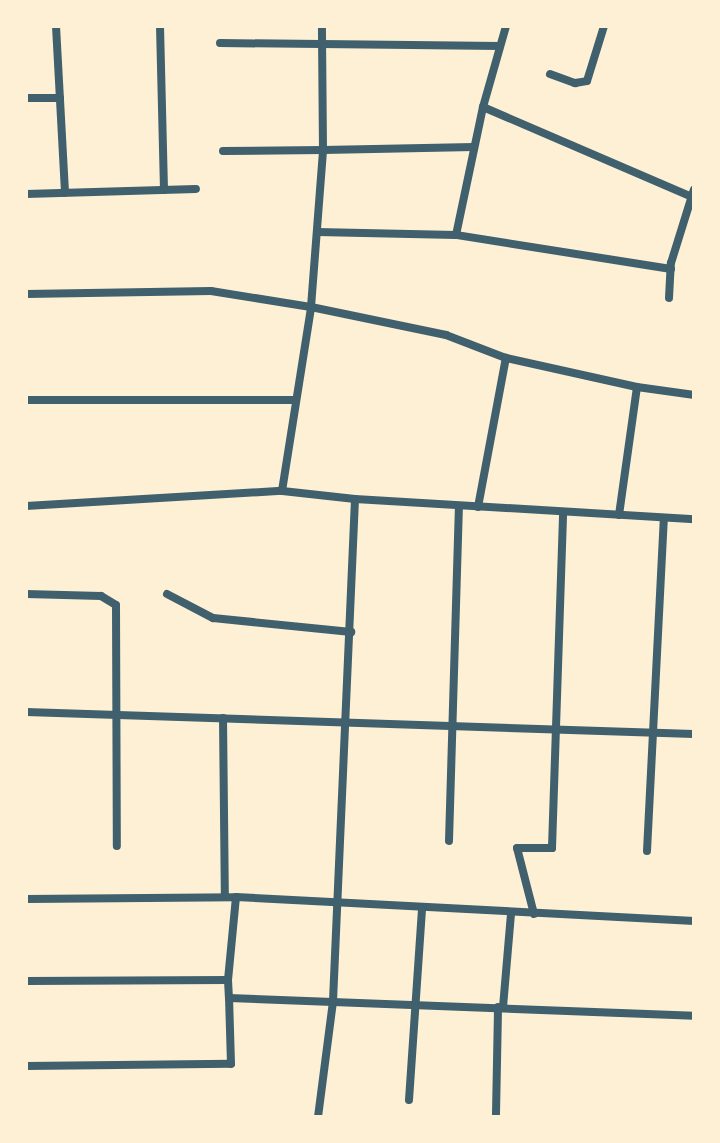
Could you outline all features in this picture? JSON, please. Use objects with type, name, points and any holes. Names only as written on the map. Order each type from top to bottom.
[{"type":"street","points":[[56,26],[65,193]]},
{"type":"street","points":[[160,26],[164,190]]},
{"type":"street","points":[[282,491],[311,307],[323,150],[322,26]]},
{"type":"street","points":[[456,235],[483,107],[506,26]]},
{"type":"street","points":[[550,74],[575,83],[587,81],[604,26]]},
{"type":"street","points":[[220,43],[500,46]]},
{"type":"street","points":[[26,98],[60,98]]},
{"type":"street","points":[[483,107],[693,193],[671,269],[669,298]]},
{"type":"street","points":[[223,151],[474,147]]},
{"type":"street","points":[[26,194],[196,189]]},
{"type":"street","points":[[317,232],[456,235],[671,269]]},
{"type":"street","points":[[26,294],[211,291],[311,307],[446,335],[506,358],[637,387],[694,395]]},
{"type":"street","points":[[478,507],[506,358]]},
{"type":"street","points":[[619,515],[637,387]]},
{"type":"street","points":[[26,400],[296,400]]},
{"type":"street","points":[[26,506],[282,491],[355,499],[694,519]]},
{"type":"street","points":[[318,1117],[333,1001],[348,722],[355,499]]},
{"type":"street","points":[[449,841],[459,506]]},
{"type":"street","points":[[534,914],[517,848],[552,848],[563,512]]},
{"type":"street","points":[[647,851],[656,733],[664,519]]},
{"type":"street","points":[[26,594],[101,596],[116,605],[117,846]]},
{"type":"street","points":[[167,594],[213,618],[351,632]]},
{"type":"street","points":[[26,712],[694,734]]},
{"type":"street","points":[[223,718],[225,896]]},
{"type":"street","points":[[26,899],[225,896],[338,905],[694,921]]},
{"type":"street","points":[[26,1066],[231,1064],[228,980],[236,897]]},
{"type":"street","points":[[409,1100],[422,908]]},
{"type":"street","points":[[496,1114],[501,1007],[511,913]]},
{"type":"street","points":[[26,981],[228,980]]},
{"type":"street","points":[[229,998],[694,1016]]}]
